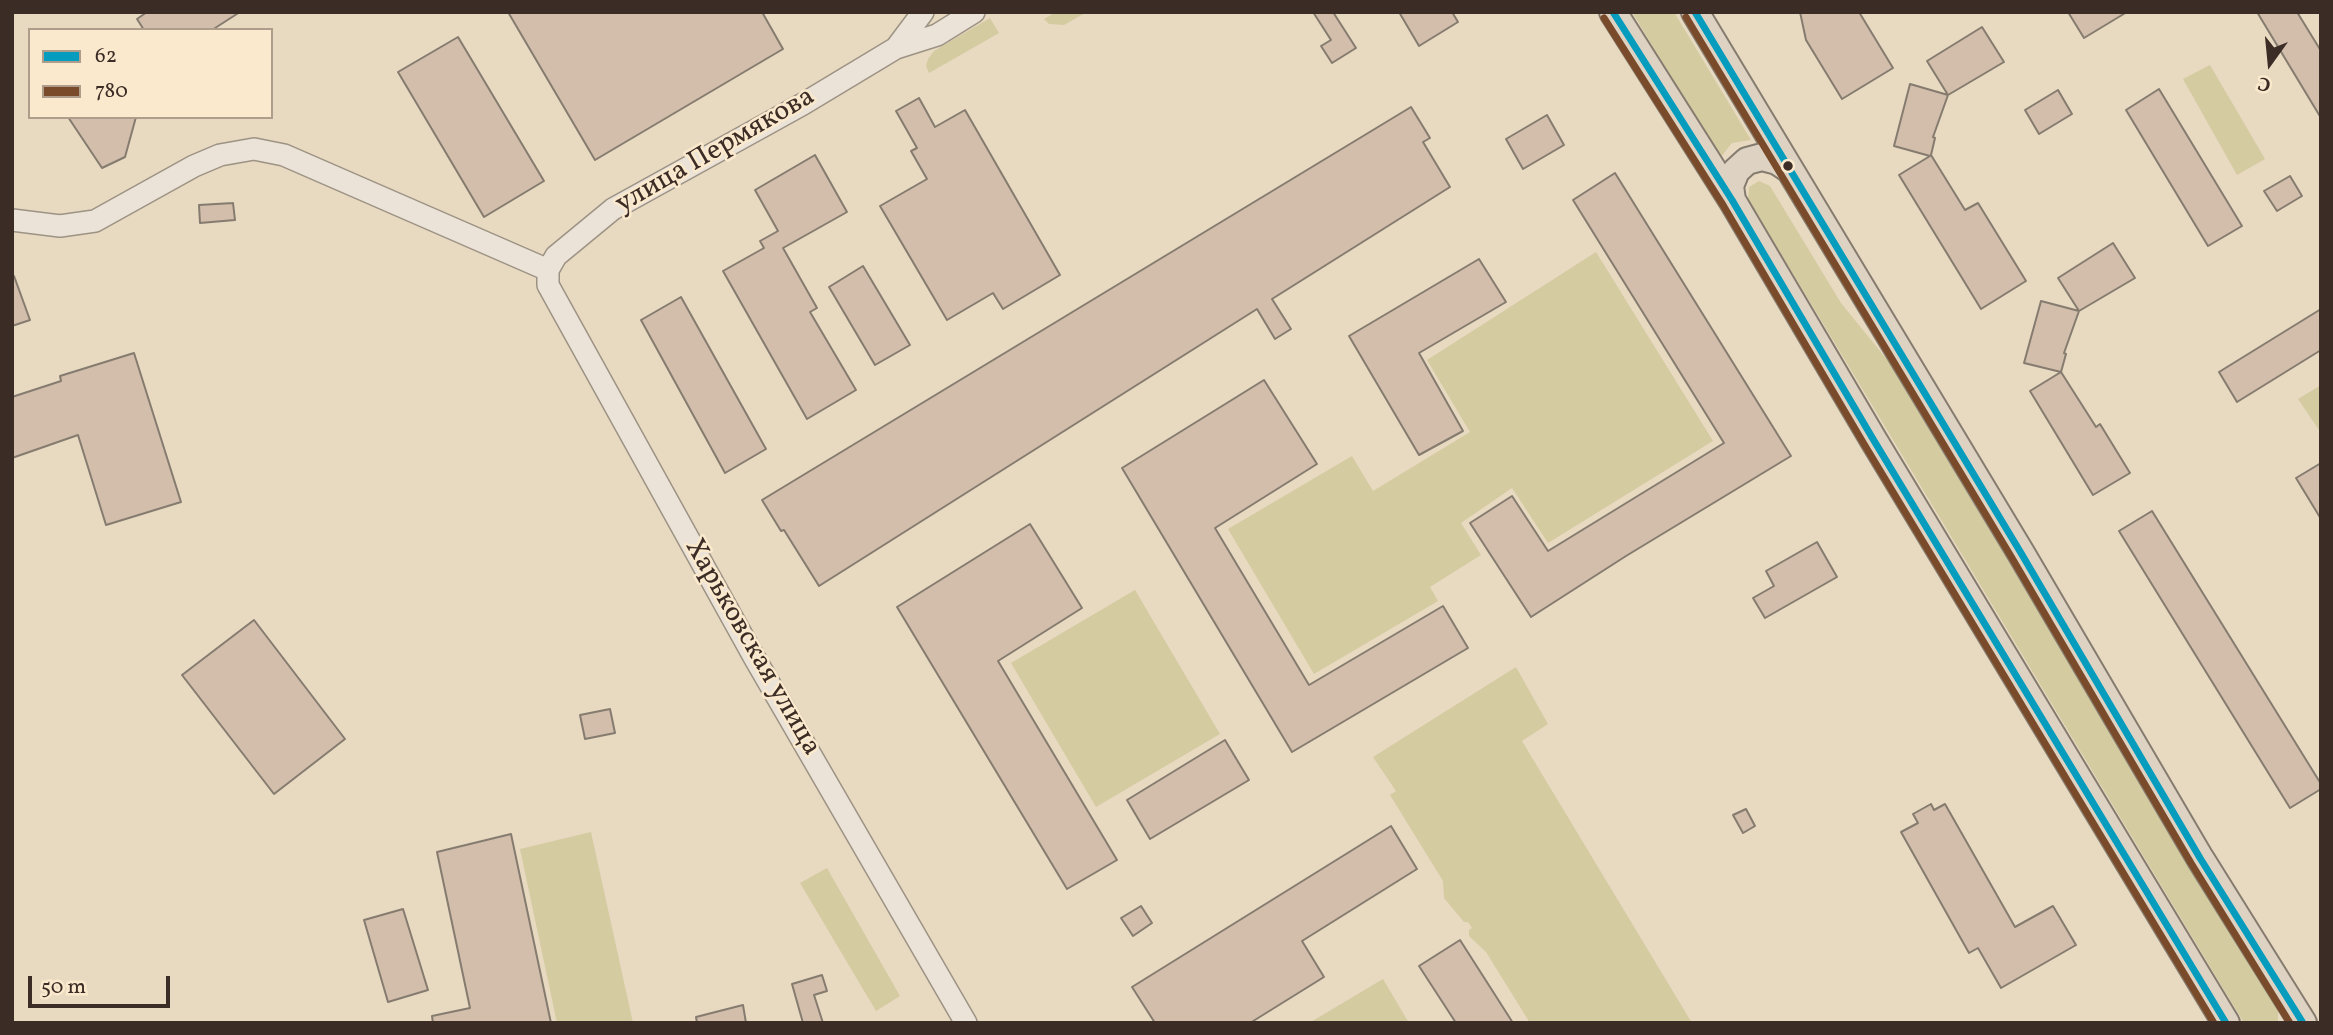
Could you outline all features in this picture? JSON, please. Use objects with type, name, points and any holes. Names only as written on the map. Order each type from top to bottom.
[{"type":"main road","points":[[1613,12],[1732,201],[2226,1023]]},
{"type":"main road","points":[[1695,12],[2298,1019]]},
{"type":"main road","points":[[1732,201],[1730,186],[1736,171],[1747,161],[1762,157],[1777,161],[1789,169]]},
{"type":"street","name":"улица Пермякова","points":[[896,48],[923,12]]},
{"type":"street","name":"улица Пермякова","points":[[548,270],[556,256],[613,209],[803,104],[896,48],[937,35],[974,12]]},
{"type":"street","points":[[12,220],[60,226],[95,221],[194,166],[220,155],[254,149],[284,155],[548,270]]},
{"type":"street","name":"Харьковская улица","points":[[548,270],[548,285],[560,310],[754,657],[965,1023]]},
{"type":"shaded area","points":[[1056,12],[1087,12],[1064,25],[1049,24],[1044,19]]},
{"type":"shaded area","points":[[1632,12],[1674,12],[1751,140],[1732,143],[1720,158]]},
{"type":"shaded area","points":[[990,18],[999,33],[929,73],[926,66],[934,51]]},
{"type":"shaded area","points":[[2210,65],[2265,159],[2237,175],[2183,79]]},
{"type":"shaded area","points":[[1759,181],[1770,186],[1841,303],[1889,362],[2278,1008],[2278,1023],[2244,1023],[1748,199],[1749,187]]},
{"type":"shaded area","points":[[1596,252],[1713,441],[1548,543],[1512,488],[1461,523],[1481,555],[1430,587],[1438,601],[1314,674],[1228,529],[1352,456],[1373,491],[1470,432],[1427,360]]},
{"type":"shaded area","points":[[2321,385],[2321,433],[2298,399]]},
{"type":"shaded area","points":[[1135,590],[1220,734],[1096,807],[1011,663]]},
{"type":"shaded area","points":[[1516,667],[1548,724],[1522,741],[1692,1023],[1530,1023],[1486,952],[1469,936],[1469,930],[1472,928],[1468,922],[1464,922],[1444,898],[1443,881],[1390,795],[1396,791],[1373,757]]},
{"type":"shaded area","points":[[591,832],[633,1023],[557,1023],[520,849]]},
{"type":"shaded area","points":[[827,868],[900,996],[876,1011],[800,883]]},
{"type":"shaded area","points":[[1383,979],[1409,1023],[1309,1023]]},
{"type":"building","points":[[147,12],[240,12],[215,28],[143,28],[137,19]]},
{"type":"building","points":[[508,12],[762,12],[783,49],[595,160]]},
{"type":"building","points":[[1313,12],[1333,12],[1356,48],[1332,63],[1321,46],[1331,40]]},
{"type":"building","points":[[1399,12],[1452,12],[1458,22],[1419,46]]},
{"type":"building","points":[[1800,12],[1859,12],[1893,68],[1842,99],[1806,40]]},
{"type":"building","points":[[2068,12],[2127,12],[2084,38]]},
{"type":"building","points":[[2257,12],[2297,12],[2321,51],[2321,118]]},
{"type":"building","points":[[1982,27],[2004,62],[1948,95],[1927,61]]},
{"type":"building","points":[[458,37],[544,181],[484,217],[398,72]]},
{"type":"building","points":[[1910,84],[1948,95],[1933,137],[1931,155],[1965,210],[1978,203],[2026,281],[1981,309],[1899,175],[1930,156],[1894,146]]},
{"type":"building","points":[[2159,89],[2242,226],[2208,246],[2126,110]]},
{"type":"building","points":[[2058,90],[2072,114],[2039,134],[2025,110]]},
{"type":"building","points":[[919,98],[935,127],[965,110],[1060,275],[1003,309],[993,293],[947,320],[880,206],[927,179],[911,151],[917,148],[896,111]]},
{"type":"building","points":[[1411,107],[1430,138],[1423,142],[1450,187],[1272,299],[1291,329],[1275,339],[1257,309],[819,586],[762,500]]},
{"type":"building","points":[[1547,115],[1564,145],[1523,169],[1506,139]]},
{"type":"building","points":[[69,119],[135,119],[125,157],[102,168]]},
{"type":"building","points":[[815,155],[847,212],[783,248],[817,308],[810,312],[856,390],[807,419],[723,271],[764,248],[760,241],[778,231],[755,190]]},
{"type":"building","points":[[1615,173],[1791,456],[1531,617],[1470,523],[1512,496],[1548,551],[1724,443],[1573,200]]},
{"type":"building","points":[[2290,176],[2302,196],[2277,211],[2264,191]]},
{"type":"building","points":[[233,203],[235,220],[200,223],[199,205]]},
{"type":"building","points":[[2113,243],[2135,278],[2079,311],[2058,278]]},
{"type":"building","points":[[1479,259],[1506,302],[1419,353],[1463,431],[1419,455],[1349,336]]},
{"type":"building","points":[[863,266],[910,345],[875,365],[829,287]]},
{"type":"building","points":[[14,276],[30,320],[12,326],[12,277]]},
{"type":"building","points":[[681,297],[766,449],[725,473],[641,320]]},
{"type":"building","points":[[2041,301],[2079,311],[2064,353],[2066,354],[2061,372],[2024,363]]},
{"type":"building","points":[[2321,309],[2321,350],[2237,402],[2219,372]]},
{"type":"building","points":[[134,353],[181,502],[106,525],[78,435],[12,458],[12,397],[61,381],[60,376]]},
{"type":"building","points":[[2061,372],[2096,427],[2100,424],[2130,473],[2093,495],[2030,391]]},
{"type":"building","points":[[1264,380],[1317,464],[1215,528],[1309,685],[1443,606],[1468,648],[1292,752],[1122,468]]},
{"type":"building","points":[[2321,463],[2321,519],[2296,478]]},
{"type":"building","points":[[2152,511],[2321,784],[2321,789],[2290,808],[2119,531]]},
{"type":"building","points":[[1030,524],[1082,608],[998,661],[1117,860],[1067,889],[897,607]]},
{"type":"building","points":[[1817,542],[1837,577],[1765,618],[1753,598],[1774,586],[1766,571]]},
{"type":"building","points":[[254,620],[345,739],[274,794],[182,675]]},
{"type":"building","points":[[610,709],[615,733],[585,739],[580,715]]},
{"type":"building","points":[[1225,740],[1249,780],[1150,839],[1127,800]]},
{"type":"building","points":[[1931,804],[1934,810],[1945,804],[2015,927],[2053,906],[2076,945],[2001,988],[1978,948],[1969,953],[1901,832],[1918,823],[1913,814]]},
{"type":"building","points":[[1746,809],[1755,826],[1743,833],[1733,815]]},
{"type":"building","points":[[1391,826],[1417,869],[1302,941],[1324,977],[1250,1023],[1155,1023],[1132,987]]},
{"type":"building","points":[[511,834],[551,1023],[433,1023],[432,1016],[470,1008],[437,852]]},
{"type":"building","points":[[1141,906],[1152,923],[1133,936],[1121,918]]},
{"type":"building","points":[[403,909],[428,990],[388,1002],[364,920]]},
{"type":"building","points":[[1460,940],[1513,1023],[1456,1023],[1419,966]]},
{"type":"building","points":[[822,975],[827,991],[814,995],[823,1023],[803,1023],[792,984]]},
{"type":"building","points":[[743,1005],[746,1023],[697,1023],[696,1017]]},
{"type":"transit line","name":"62","points":[[1613,12],[1732,200],[1873,439],[2226,1023]]},
{"type":"transit line","name":"62","points":[[1695,12],[2021,553],[2200,858],[2303,1023]]},
{"type":"transit line","name":"780","points":[[1686,17],[2012,558],[2191,863],[2290,1023]]},
{"type":"transit line","name":"780","points":[[1604,18],[1723,205],[1864,444],[2214,1023]]}]
